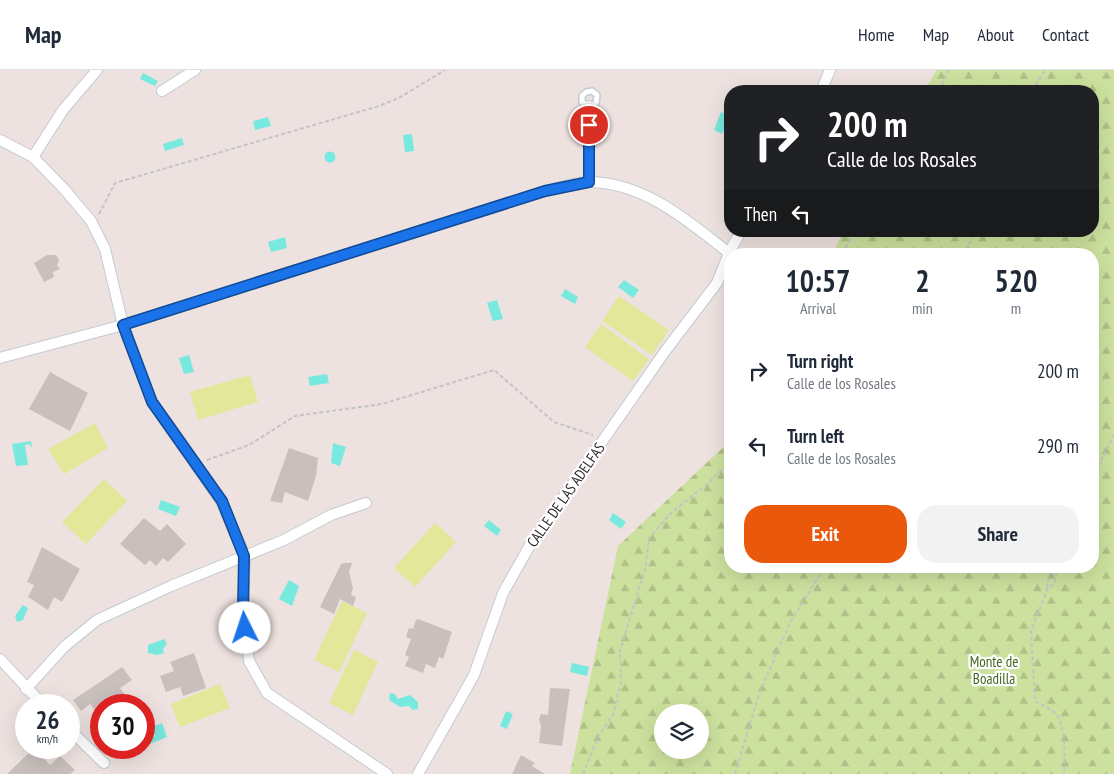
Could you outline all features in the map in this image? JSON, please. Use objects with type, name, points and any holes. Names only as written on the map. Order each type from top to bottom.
[{"type":"street","points":[[33,157],[63,110],[97,70]]},
{"type":"street","points":[[162,91],[195,70]]},
{"type":"street","points":[[824,85],[830,70]]},
{"type":"street","points":[[589,106],[589,182]]},
{"type":"street","points":[[0,140],[33,157],[65,190],[93,225],[106,249],[123,325],[152,402],[222,501],[244,556],[243,611],[249,661],[267,693],[387,774]]},
{"type":"street","points":[[0,358],[123,325],[545,191],[589,182],[621,186],[673,209],[724,249]]},
{"type":"street","name":"CALLE DE LAS ADELFAS","points":[[732,248],[738,237]]},
{"type":"street","name":"CALLE DE LAS ADELFAS","points":[[418,774],[474,675],[503,593],[530,545],[606,439],[666,350],[717,283],[724,266]]},
{"type":"street","points":[[26,689],[64,647],[97,620],[171,586],[284,540],[331,515],[366,503]]},
{"type":"street","points":[[0,659],[31,694]]},
{"type":"street","points":[[80,740],[104,763]]},
{"type":"path","points":[[93,225],[115,183],[379,106],[399,98],[445,70]]},
{"type":"path","points":[[942,85],[948,70]]},
{"type":"path","points":[[1036,85],[1045,70]]},
{"type":"path","points":[[195,465],[249,445],[294,416],[382,404],[494,370],[554,422],[606,439]]},
{"type":"path","points":[[1099,464],[1114,435]]},
{"type":"path","points":[[583,774],[599,735],[613,715],[621,682],[620,650],[645,570],[649,538],[672,512],[724,468]]},
{"type":"path","points":[[735,774],[760,694],[789,625],[822,573]]},
{"type":"path","points":[[1049,573],[1046,584],[1047,590],[1031,630],[1032,669],[1035,701],[1056,714],[1062,725],[1065,756],[1064,774]]},
{"type":"path","points":[[1047,590],[1055,584],[1056,573]]},
{"type":"green space","name":"Monte de Boadilla","points":[[937,70],[1114,70],[1114,774],[570,774],[618,546],[724,447],[724,573],[1099,573],[1099,248],[836,248],[840,237],[1099,237],[1099,85],[928,85]]},
{"type":"green space","points":[[619,296],[669,330],[652,355],[602,321]]},
{"type":"green space","points":[[601,324],[649,359],[633,381],[585,347]]},
{"type":"green space","points":[[250,375],[258,402],[198,420],[190,392]]},
{"type":"green space","points":[[95,423],[108,448],[64,474],[48,449]]},
{"type":"green space","points":[[104,479],[127,501],[86,544],[62,522]]},
{"type":"green space","points":[[435,523],[456,542],[415,587],[394,568]]},
{"type":"green space","points":[[342,601],[367,613],[339,672],[314,660]]},
{"type":"green space","points":[[354,650],[378,662],[353,715],[329,703]]},
{"type":"green space","points":[[220,684],[230,708],[180,727],[171,704]]},
{"type":"water","points":[[143,73],[158,81],[155,86],[140,79]]},
{"type":"water","points":[[721,112],[724,113],[724,130],[722,134],[714,130]]},
{"type":"water","points":[[268,117],[271,126],[255,130],[253,121]]},
{"type":"water","points":[[412,134],[414,151],[405,152],[403,135]]},
{"type":"water","points":[[182,138],[184,145],[165,151],[163,144]]},
{"type":"water","points":[[330,151],[336,157],[330,163],[324,157]]},
{"type":"water","points":[[285,237],[287,248],[271,252],[268,242]]},
{"type":"water","points":[[624,280],[639,290],[633,298],[618,287]]},
{"type":"water","points":[[565,289],[578,297],[575,304],[561,296]]},
{"type":"water","points":[[497,300],[503,319],[493,321],[487,303]]},
{"type":"water","points":[[189,355],[194,372],[184,374],[179,358]]},
{"type":"water","points":[[327,374],[329,383],[310,386],[308,377]]},
{"type":"water","points":[[31,441],[32,448],[29,444],[25,445],[28,465],[16,466],[12,444]]},
{"type":"water","points":[[333,443],[346,447],[340,466],[331,463]]},
{"type":"water","points":[[161,500],[180,507],[176,516],[158,509]]},
{"type":"water","points":[[613,513],[626,522],[621,529],[609,520]]},
{"type":"water","points":[[489,520],[501,530],[497,536],[484,526]]},
{"type":"water","points":[[289,580],[299,586],[292,606],[279,599]]},
{"type":"water","points":[[23,605],[28,608],[23,620],[17,622],[15,616]]},
{"type":"water","points":[[164,639],[167,644],[163,649],[164,653],[157,655],[148,653],[148,645]]},
{"type":"water","points":[[572,663],[589,667],[587,676],[570,672]]},
{"type":"water","points":[[390,693],[395,694],[398,699],[410,695],[418,702],[418,709],[413,710],[409,706],[400,707],[389,700]]},
{"type":"water","points":[[506,711],[513,714],[507,729],[500,726]]},
{"type":"water","points":[[162,723],[167,737],[155,742],[155,726]]},
{"type":"building","points":[[47,255],[56,255],[59,260],[57,265],[60,269],[53,272],[54,277],[44,282],[34,263]]},
{"type":"building","points":[[50,372],[88,393],[70,431],[29,409]]},
{"type":"building","points":[[289,448],[318,458],[316,476],[308,501],[285,492],[282,503],[270,501]]},
{"type":"building","points":[[144,518],[160,531],[167,524],[186,544],[168,562],[163,558],[156,566],[150,560],[145,565],[120,544]]},
{"type":"building","points":[[42,547],[80,569],[62,602],[54,597],[48,610],[28,597],[34,585],[27,582]]},
{"type":"building","points":[[352,563],[349,572],[353,588],[351,595],[356,597],[353,606],[340,599],[334,614],[320,607],[341,564]]},
{"type":"building","points":[[418,619],[452,632],[443,659],[439,657],[435,668],[426,664],[423,673],[405,666],[409,657],[405,655],[411,639],[406,637],[409,628],[413,629]]},
{"type":"building","points":[[194,653],[206,688],[183,696],[180,687],[166,692],[160,676],[174,671],[170,662]]},
{"type":"building","points":[[122,667],[132,680],[120,688],[124,694],[90,694],[90,704],[81,711],[80,695]]},
{"type":"building","points":[[550,688],[570,689],[562,746],[539,743],[541,726],[539,719],[541,714],[548,715]]},
{"type":"building","points":[[521,755],[535,763],[532,766],[545,774],[512,774]]},
{"type":"building","points":[[23,759],[44,759],[50,765],[57,759],[63,759],[75,770],[70,774],[7,774]]},
{"type":"route","points":[[245,628],[243,611],[244,556],[222,501],[152,402],[123,325],[545,191],[589,182],[589,125]]}]
